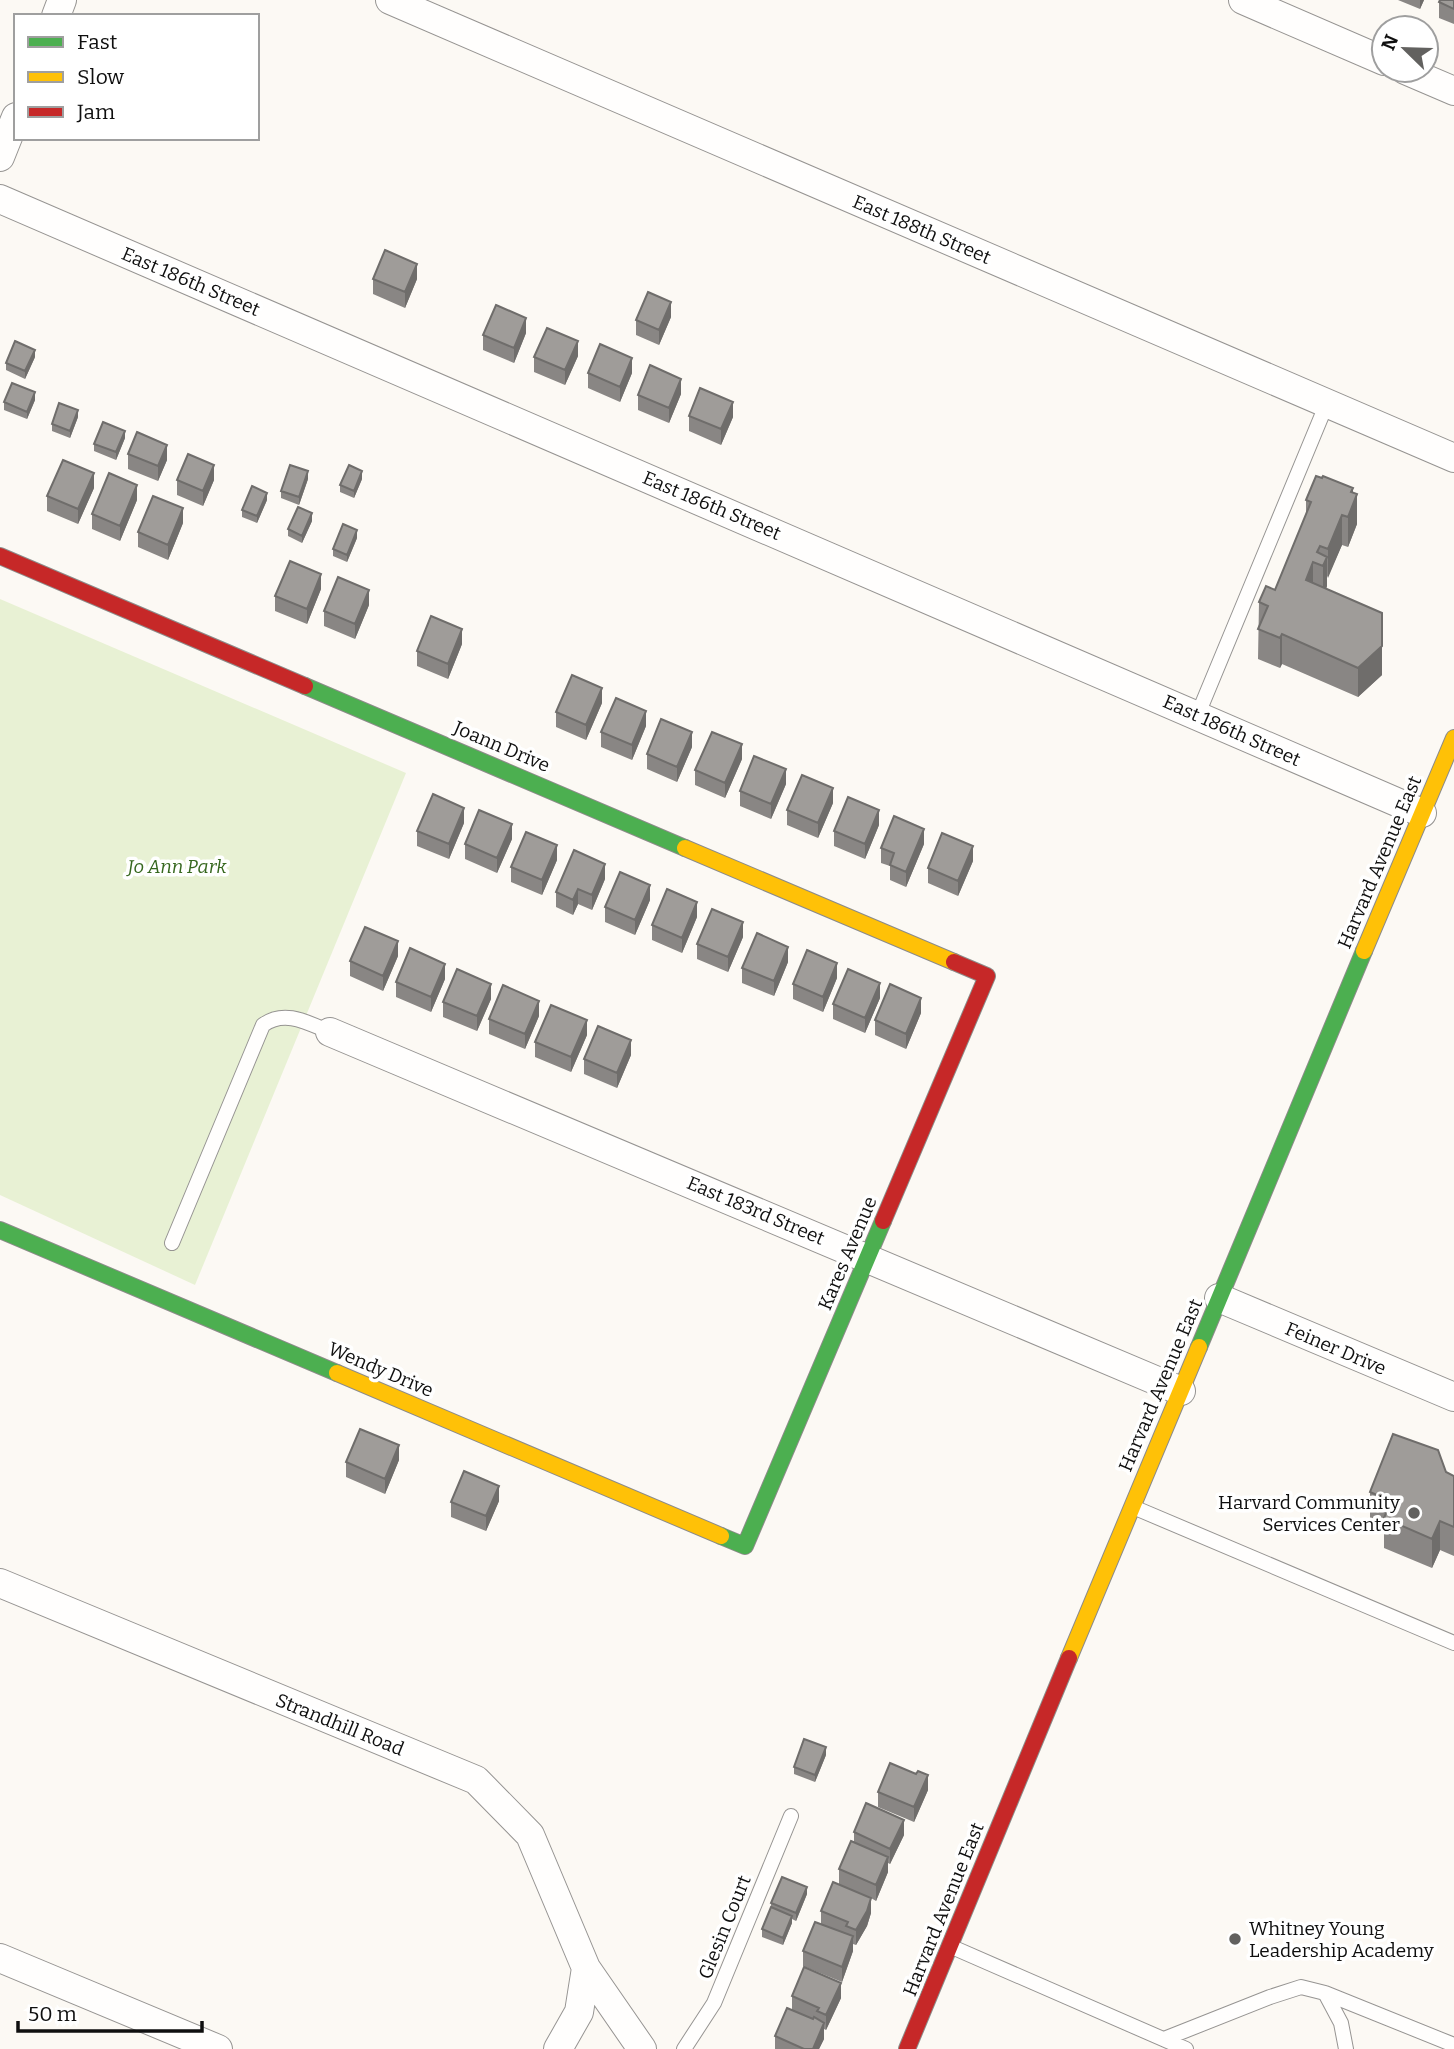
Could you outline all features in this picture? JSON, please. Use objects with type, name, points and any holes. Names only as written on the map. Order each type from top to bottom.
[{"type":"street","name":"East 188th Street","points":[[390,0],[1454,458]]},
{"type":"street","points":[[1243,0],[1370,55]]},
{"type":"street","points":[[1438,84],[1454,91]]},
{"type":"street","points":[[0,157],[14,122]]},
{"type":"street","name":"East 186th Street","points":[[0,199],[1423,813]]},
{"type":"street","name":"Joann Drive","points":[[0,556],[987,976]]},
{"type":"street","name":"Harvard Avenue East","points":[[907,2049],[1454,738]]},
{"type":"street","name":"Kares Avenue","points":[[745,1546],[987,976]]},
{"type":"street","name":"East 183rd Street","points":[[330,1031],[1181,1391]]},
{"type":"street","name":"Wendy Drive","points":[[0,1230],[745,1546]]},
{"type":"street","name":"Feiner Drive","points":[[1219,1298],[1454,1397]]},
{"type":"street","name":"Strandhill Road","points":[[0,1583],[476,1780],[530,1835],[586,1968],[642,2049]]},
{"type":"street","points":[[0,1958],[218,2049]]},
{"type":"street","points":[[558,2049],[579,2012],[586,1968]]},
{"type":"lane","points":[[1198,714],[1327,403]]},
{"type":"lane","points":[[172,1243],[263,1026],[280,1018],[293,1017],[330,1031]]},
{"type":"lane","points":[[1132,1507],[1454,1643]]},
{"type":"lane","name":"Glesin Court","points":[[684,2049],[714,2003],[791,1816]]},
{"type":"lane","points":[[950,1946],[1186,2049]]},
{"type":"lane","points":[[1164,2039],[1301,1987],[1325,1993],[1454,2045]]},
{"type":"lane","points":[[1325,1993],[1341,2023],[1346,2049]]},
{"type":"green space","name":"Jo Ann Park","points":[[0,599],[406,773],[195,1285],[0,1195]]},
{"type":"building","points":[[1454,0],[1454,9],[1439,2]]},
{"type":"building","points":[[385,250],[417,264],[405,292],[373,279]]},
{"type":"building","points":[[648,292],[671,302],[659,330],[636,320]]},
{"type":"building","points":[[496,305],[526,318],[514,348],[483,335]]},
{"type":"building","points":[[547,328],[578,341],[565,370],[534,357]]},
{"type":"building","points":[[15,341],[35,350],[25,371],[6,363]]},
{"type":"building","points":[[600,344],[632,358],[620,387],[588,373]]},
{"type":"building","points":[[650,365],[681,379],[669,408],[638,395]]},
{"type":"building","points":[[12,383],[35,392],[27,412],[4,402]]},
{"type":"building","points":[[700,388],[733,402],[721,429],[689,416]]},
{"type":"building","points":[[59,403],[78,410],[70,431],[52,424]]},
{"type":"building","points":[[103,422],[125,431],[116,452],[94,444]]},
{"type":"building","points":[[137,432],[167,445],[158,466],[128,454]]},
{"type":"building","points":[[188,454],[214,465],[203,491],[177,480]]},
{"type":"building","points":[[63,460],[94,473],[78,509],[47,496]]},
{"type":"building","points":[[290,465],[308,471],[299,497],[281,491]]},
{"type":"building","points":[[349,465],[362,471],[354,491],[340,485]]},
{"type":"building","points":[[109,473],[137,485],[120,526],[92,514]]},
{"type":"building","points":[[1316,476],[1323,476],[1353,488],[1351,492],[1357,494],[1348,517],[1342,515],[1328,549],[1320,546],[1317,552],[1327,557],[1323,566],[1313,562],[1306,580],[1382,613],[1382,646],[1358,668],[1282,634],[1280,638],[1258,629],[1268,606],[1259,602],[1266,586],[1275,590],[1311,502],[1306,500]]},
{"type":"building","points":[[252,486],[267,493],[257,516],[242,510]]},
{"type":"building","points":[[153,496],[183,508],[168,545],[138,532]]},
{"type":"building","points":[[298,507],[312,513],[302,536],[288,529]]},
{"type":"building","points":[[343,524],[357,530],[347,555],[333,549]]},
{"type":"building","points":[[290,561],[321,574],[307,609],[275,596]]},
{"type":"building","points":[[338,577],[369,590],[355,624],[324,611]]},
{"type":"building","points":[[431,616],[462,629],[448,664],[417,651]]},
{"type":"building","points":[[572,675],[602,688],[586,725],[556,712]]},
{"type":"building","points":[[616,698],[646,711],[632,745],[601,732]]},
{"type":"building","points":[[661,719],[692,732],[677,767],[647,754]]},
{"type":"building","points":[[712,732],[742,744],[725,783],[695,770]]},
{"type":"building","points":[[754,756],[786,769],[771,804],[740,791]]},
{"type":"building","points":[[802,775],[833,788],[818,823],[787,810]]},
{"type":"building","points":[[433,794],[464,808],[449,844],[417,831]]},
{"type":"building","points":[[848,797],[879,810],[865,844],[834,831]]},
{"type":"building","points":[[479,810],[512,824],[497,858],[465,844]]},
{"type":"building","points":[[894,816],[924,829],[906,872],[890,865],[894,853],[881,848]]},
{"type":"building","points":[[526,832],[557,845],[542,880],[511,867]]},
{"type":"building","points":[[942,833],[973,846],[958,881],[928,868]]},
{"type":"building","points":[[574,850],[605,864],[592,895],[578,889],[573,900],[556,892]]},
{"type":"building","points":[[620,872],[650,885],[635,920],[605,907]]},
{"type":"building","points":[[667,889],[697,902],[682,938],[652,925]]},
{"type":"building","points":[[712,909],[743,922],[728,957],[697,944]]},
{"type":"building","points":[[365,927],[398,941],[383,976],[350,961]]},
{"type":"building","points":[[757,933],[788,947],[774,981],[742,968]]},
{"type":"building","points":[[410,948],[445,964],[431,997],[396,982]]},
{"type":"building","points":[[807,950],[837,963],[823,997],[793,984]]},
{"type":"building","points":[[457,969],[491,984],[477,1016],[443,1002]]},
{"type":"building","points":[[848,969],[880,983],[865,1018],[833,1004]]},
{"type":"building","points":[[890,984],[921,998],[906,1034],[875,1020]]},
{"type":"building","points":[[503,985],[539,1001],[525,1034],[489,1019]]},
{"type":"building","points":[[551,1005],[587,1020],[571,1057],[535,1042]]},
{"type":"building","points":[[598,1026],[631,1040],[617,1073],[584,1059]]},
{"type":"building","points":[[360,1429],[399,1445],[385,1479],[346,1462]]},
{"type":"building","name":"Harvard Community Services Center","points":[[1393,1434],[1438,1450],[1446,1472],[1454,1476],[1454,1527],[1440,1521],[1432,1539],[1384,1518],[1391,1501],[1370,1492]]},
{"type":"building","points":[[464,1471],[499,1486],[486,1516],[451,1502]]},
{"type":"building","points":[[804,1739],[826,1747],[815,1775],[794,1767]]},
{"type":"building","points":[[890,1763],[916,1774],[918,1771],[928,1775],[914,1807],[878,1792]]},
{"type":"building","points":[[866,1803],[904,1820],[890,1849],[854,1832]]},
{"type":"building","points":[[851,1841],[888,1857],[876,1885],[839,1869]]},
{"type":"building","points":[[782,1877],[807,1887],[796,1913],[771,1903]]},
{"type":"building","points":[[833,1882],[871,1898],[856,1930],[846,1926],[848,1922],[821,1911]]},
{"type":"building","points":[[771,1907],[792,1916],[783,1938],[762,1929]]},
{"type":"building","points":[[815,1922],[853,1936],[842,1967],[803,1951]]},
{"type":"building","points":[[804,1967],[841,1983],[826,2015],[817,2011],[819,2008],[792,1996]]},
{"type":"building","points":[[787,2008],[824,2023],[813,2049],[804,2049],[775,2036]]},
{"type":"traffic: fast","points":[[305,686],[685,848]]},
{"type":"traffic: fast","points":[[1199,1347],[1364,951]]},
{"type":"traffic: fast","points":[[721,1536],[745,1546],[883,1221]]},
{"type":"traffic: fast","points":[[0,1230],[337,1373]]},
{"type":"traffic: slow","points":[[1364,951],[1454,738]]},
{"type":"traffic: slow","points":[[685,848],[954,962]]},
{"type":"traffic: slow","points":[[1069,1658],[1199,1347]]},
{"type":"traffic: slow","points":[[337,1373],[721,1536]]},
{"type":"traffic: jam","points":[[0,556],[305,686]]},
{"type":"traffic: jam","points":[[883,1221],[987,976],[954,962]]},
{"type":"traffic: jam","points":[[907,2049],[1069,1658]]},
{"type":"place","name":"Harvard Community Services Center","points":[[1414,1513]]},
{"type":"place","name":"Whitney Young Leadership Academy","points":[[1235,1939]]}]
